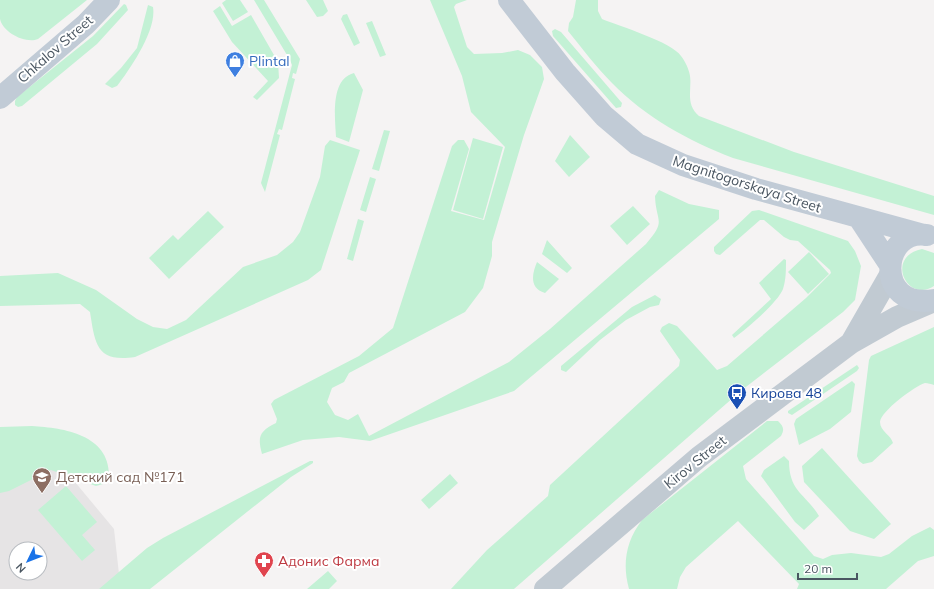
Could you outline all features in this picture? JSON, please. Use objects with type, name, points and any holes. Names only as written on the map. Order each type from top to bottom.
[{"type":"main road","name":"Chkalov Street","points":[[0,98],[86,24],[110,0]]},
{"type":"main road","name":"Magnitogorskaya Street","points":[[509,0],[565,72],[599,111],[637,144],[683,165],[756,189],[929,236]]},
{"type":"main road","points":[[859,218],[890,270],[896,288],[906,298],[915,301],[934,300]]},
{"type":"main road","points":[[890,270],[892,256],[905,240],[929,236]]},
{"type":"street","name":"Kirov Street","points":[[851,343],[890,270]]},
{"type":"street","name":"Kirov Street","points":[[545,589],[699,458],[851,343],[897,317],[934,300]]},
{"type":"shaded area","name":"Детский сад №171","points":[[0,453],[55,458],[114,529],[119,574],[102,589],[0,589]]},
{"type":"green space","points":[[0,0],[87,0],[38,39],[27,40],[21,39],[10,33],[2,24],[0,19]]},
{"type":"green space","points":[[226,0],[240,0],[248,12],[233,21],[222,3]]},
{"type":"green space","points":[[254,0],[264,0],[300,59],[296,74],[293,73],[292,78],[295,79],[282,130],[279,129],[277,134],[280,135],[265,192],[261,183],[292,65]]},
{"type":"green space","points":[[306,0],[323,0],[328,11],[323,16],[317,17]]},
{"type":"green space","points":[[430,0],[467,0],[456,4],[454,7],[467,47],[474,54],[502,53],[518,50],[530,55],[542,67],[544,79],[524,135],[492,242],[492,256],[483,288],[465,312],[349,373],[344,382],[332,388],[327,402],[335,415],[348,420],[358,414],[369,436],[509,362],[550,329],[646,244],[656,230],[659,221],[655,196],[659,190],[689,204],[719,210],[719,219],[514,391],[370,441],[339,437],[303,440],[262,454],[260,443],[261,435],[266,429],[276,423],[277,419],[271,404],[274,400],[359,356],[393,328],[452,146],[458,140],[464,140],[469,149],[451,211],[484,220],[505,147],[471,112],[462,76]]},
{"type":"green space","points":[[576,0],[598,0],[598,11],[602,19],[657,40],[676,51],[687,65],[690,76],[690,96],[692,107],[699,116],[794,152],[934,196],[934,215],[733,158],[700,144],[668,127],[639,107],[612,83],[568,31],[569,23],[573,17]]},
{"type":"green space","points":[[124,4],[128,10],[97,44],[22,106],[18,107],[15,105],[17,97],[93,36]]},
{"type":"green space","points":[[148,5],[153,7],[153,16],[147,38],[129,70],[117,86],[112,88],[105,84],[121,68],[137,48]]},
{"type":"green space","points":[[220,6],[232,26],[251,15],[278,62],[279,78],[257,100],[253,97],[268,81],[232,42],[213,11]]},
{"type":"green space","points":[[347,14],[360,43],[354,46],[341,19],[343,15]]},
{"type":"green space","points":[[372,21],[386,55],[380,57],[366,23]]},
{"type":"green space","points":[[555,29],[561,32],[622,103],[621,107],[616,108],[553,36],[552,31]]},
{"type":"green space","points":[[354,73],[363,90],[349,142],[336,137],[335,110],[337,91],[341,83],[346,77]]},
{"type":"green space","points":[[384,130],[390,131],[379,171],[372,169]]},
{"type":"green space","points":[[570,135],[590,157],[569,177],[555,161]]},
{"type":"green space","points":[[473,138],[503,147],[483,219],[453,210]]},
{"type":"green space","points":[[330,140],[360,150],[321,270],[308,280],[135,357],[112,357],[105,354],[96,341],[90,312],[80,304],[0,306],[0,276],[58,273],[96,290],[137,319],[153,327],[167,329],[186,320],[243,267],[277,255],[293,242],[300,232],[320,177],[325,146]]},
{"type":"green space","points":[[370,177],[376,179],[366,212],[360,210]]},
{"type":"green space","points":[[633,206],[650,224],[627,245],[610,226]]},
{"type":"green space","points":[[759,210],[848,241],[855,251],[861,266],[855,300],[843,312],[742,390],[514,589],[451,589],[487,550],[548,496],[550,485],[679,366],[680,360],[660,331],[662,327],[669,323],[677,326],[717,370],[727,366],[806,298],[831,273],[830,270],[798,241],[790,240],[784,237],[764,220],[760,220],[720,255],[716,254],[714,247],[752,211]]},
{"type":"green space","points":[[208,211],[224,227],[169,279],[149,258],[173,235],[178,240]]},
{"type":"green space","points":[[358,219],[364,221],[353,261],[347,259]]},
{"type":"green space","points":[[547,240],[572,268],[567,273],[542,254]]},
{"type":"green space","points":[[922,249],[934,253],[934,286],[924,290],[916,289],[909,284],[904,277],[902,269],[904,261],[911,254]]},
{"type":"green space","points":[[809,252],[829,274],[808,294],[788,272]]},
{"type":"green space","points":[[784,259],[786,260],[785,279],[780,295],[761,315],[734,338],[732,335],[771,299],[759,283]]},
{"type":"green space","points":[[537,262],[559,279],[545,293],[536,288],[534,284],[533,276]]},
{"type":"green space","points":[[655,295],[661,299],[659,305],[650,307],[626,320],[600,340],[566,372],[561,370],[561,366],[632,307]]},
{"type":"green space","points":[[934,327],[934,385],[925,383],[920,385],[899,400],[886,412],[882,417],[880,425],[893,443],[872,462],[863,464],[859,461],[857,456],[869,360],[871,356]]},
{"type":"green space","points":[[857,365],[859,368],[857,371],[792,415],[788,413],[788,411]]},
{"type":"green space","points":[[852,381],[855,384],[851,412],[830,429],[799,445],[794,424],[796,419]]},
{"type":"green space","points":[[767,421],[778,421],[783,428],[782,434],[743,466],[746,479],[814,556],[823,559],[832,555],[851,553],[881,557],[889,554],[912,536],[930,527],[934,530],[934,556],[918,561],[886,589],[797,589],[799,584],[738,521],[686,567],[680,577],[677,589],[629,589],[626,571],[627,553],[632,536],[642,520]]},
{"type":"green space","points":[[32,426],[71,432],[94,443],[102,452],[108,464],[109,478],[103,484],[96,486],[51,470],[9,491],[0,493],[0,427]]},
{"type":"green space","points":[[822,448],[891,524],[874,539],[850,531],[804,482],[802,466]]},
{"type":"green space","points":[[784,456],[789,461],[792,480],[795,486],[819,516],[804,530],[795,522],[761,476],[764,470]]},
{"type":"green space","points":[[310,461],[313,461],[313,463],[291,477],[150,589],[99,589],[147,548],[163,538]]},
{"type":"green space","points":[[450,474],[458,483],[429,509],[421,500]]},
{"type":"green space","points":[[66,486],[97,522],[82,535],[95,550],[82,561],[38,510]]},
{"type":"green space","points":[[328,571],[337,581],[329,589],[307,589]]},
{"type":"place","name":"Plintal","points":[[235,78]]},
{"type":"place","name":"Кирова 48","points":[[737,410]]},
{"type":"place","name":"Детский сад №171","points":[[42,494]]},
{"type":"place","name":"Адонис Фарма","points":[[264,578]]}]
